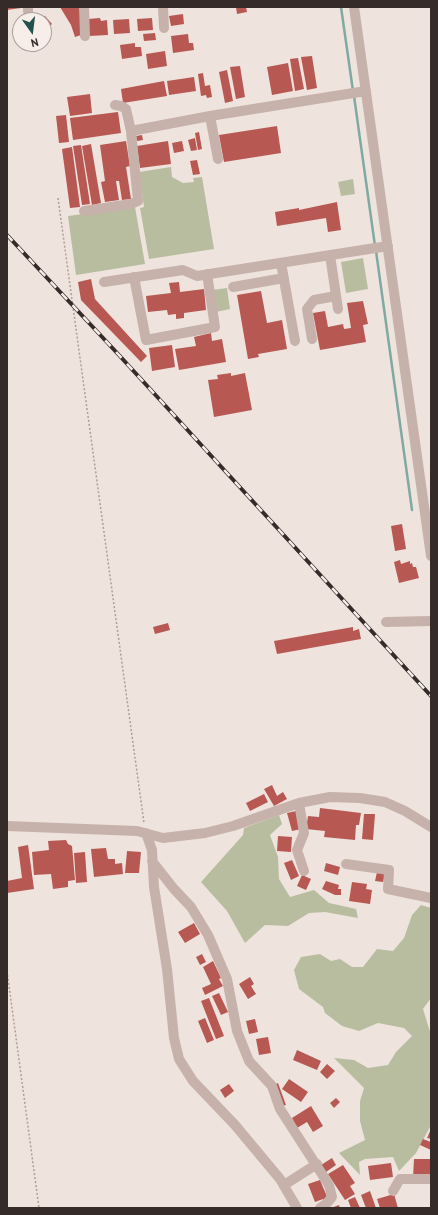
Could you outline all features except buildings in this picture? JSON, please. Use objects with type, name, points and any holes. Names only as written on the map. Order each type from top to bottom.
[{"type":"street","points":[[84,7],[85,36]]},
{"type":"street","points":[[163,7],[164,28]]},
{"type":"street","points":[[354,7],[431,556]]},
{"type":"street","points":[[131,131],[210,116],[366,91]]},
{"type":"street","points":[[84,212],[131,204],[138,201],[131,131],[126,109],[115,105]]},
{"type":"street","points":[[210,116],[218,159]]},
{"type":"street","points":[[104,282],[183,270],[197,276],[387,246]]},
{"type":"street","points":[[330,256],[338,309]]},
{"type":"street","points":[[281,262],[295,342]]},
{"type":"street","points":[[134,277],[146,340],[215,327],[207,274]]},
{"type":"street","points":[[233,287],[284,278]]},
{"type":"street","points":[[312,339],[307,309],[314,300],[336,296]]},
{"type":"street","points":[[386,622],[431,621]]},
{"type":"street","points":[[7,826],[137,831],[162,838],[205,833],[233,826],[299,803],[330,796],[360,798],[385,802],[405,811],[431,827]]},
{"type":"street","points":[[299,803],[304,833],[297,850],[304,871]]},
{"type":"street","points":[[146,833],[152,850],[154,888],[167,969],[174,1038],[179,1059],[193,1082],[235,1125],[280,1179],[297,1208]]},
{"type":"street","points":[[152,861],[174,889],[191,907],[208,935],[227,980],[237,1031],[249,1061],[272,1086],[280,1109],[329,1185],[332,1197],[320,1208]]},
{"type":"street","points":[[346,864],[389,870],[388,889],[431,898]]},
{"type":"street","points":[[284,1185],[316,1164]]},
{"type":"street","points":[[393,1191],[400,1179],[431,1179]]},
{"type":"path","points":[[58,198],[146,833]]},
{"type":"path","points":[[7,971],[39,1208]]},
{"type":"green space","points":[[171,167],[172,177],[183,183],[194,182],[193,178],[202,177],[214,249],[149,259],[140,208],[144,207],[139,172]]},
{"type":"green space","points":[[353,179],[355,194],[341,196],[338,182]]},
{"type":"green space","points":[[135,207],[145,264],[76,275],[68,216]]},
{"type":"green space","points":[[363,258],[368,289],[346,293],[341,262]]},
{"type":"green space","points":[[227,288],[230,309],[216,312],[212,290]]},
{"type":"green space","points":[[279,815],[282,824],[270,835],[278,857],[279,879],[290,897],[314,890],[329,903],[356,909],[358,918],[325,912],[309,913],[288,926],[265,925],[245,943],[227,911],[201,882],[243,835],[244,828]]},
{"type":"green space","points":[[421,905],[431,908],[431,998],[423,1009],[431,1035],[431,1125],[416,1153],[399,1171],[393,1157],[365,1159],[359,1162],[360,1175],[339,1153],[365,1140],[360,1121],[360,1101],[364,1088],[334,1058],[354,1060],[368,1068],[388,1065],[396,1052],[412,1036],[404,1028],[378,1023],[359,1031],[342,1026],[325,1013],[323,1007],[299,989],[294,970],[301,957],[320,954],[331,961],[340,959],[352,967],[363,967],[377,949],[393,951],[404,938],[412,915]]},
{"type":"waterway","points":[[341,7],[353,91]]},
{"type":"waterway","points":[[354,96],[375,246]]},
{"type":"waterway","points":[[376,251],[412,510]]},
{"type":"railway","points":[[7,235],[431,696]]}]
